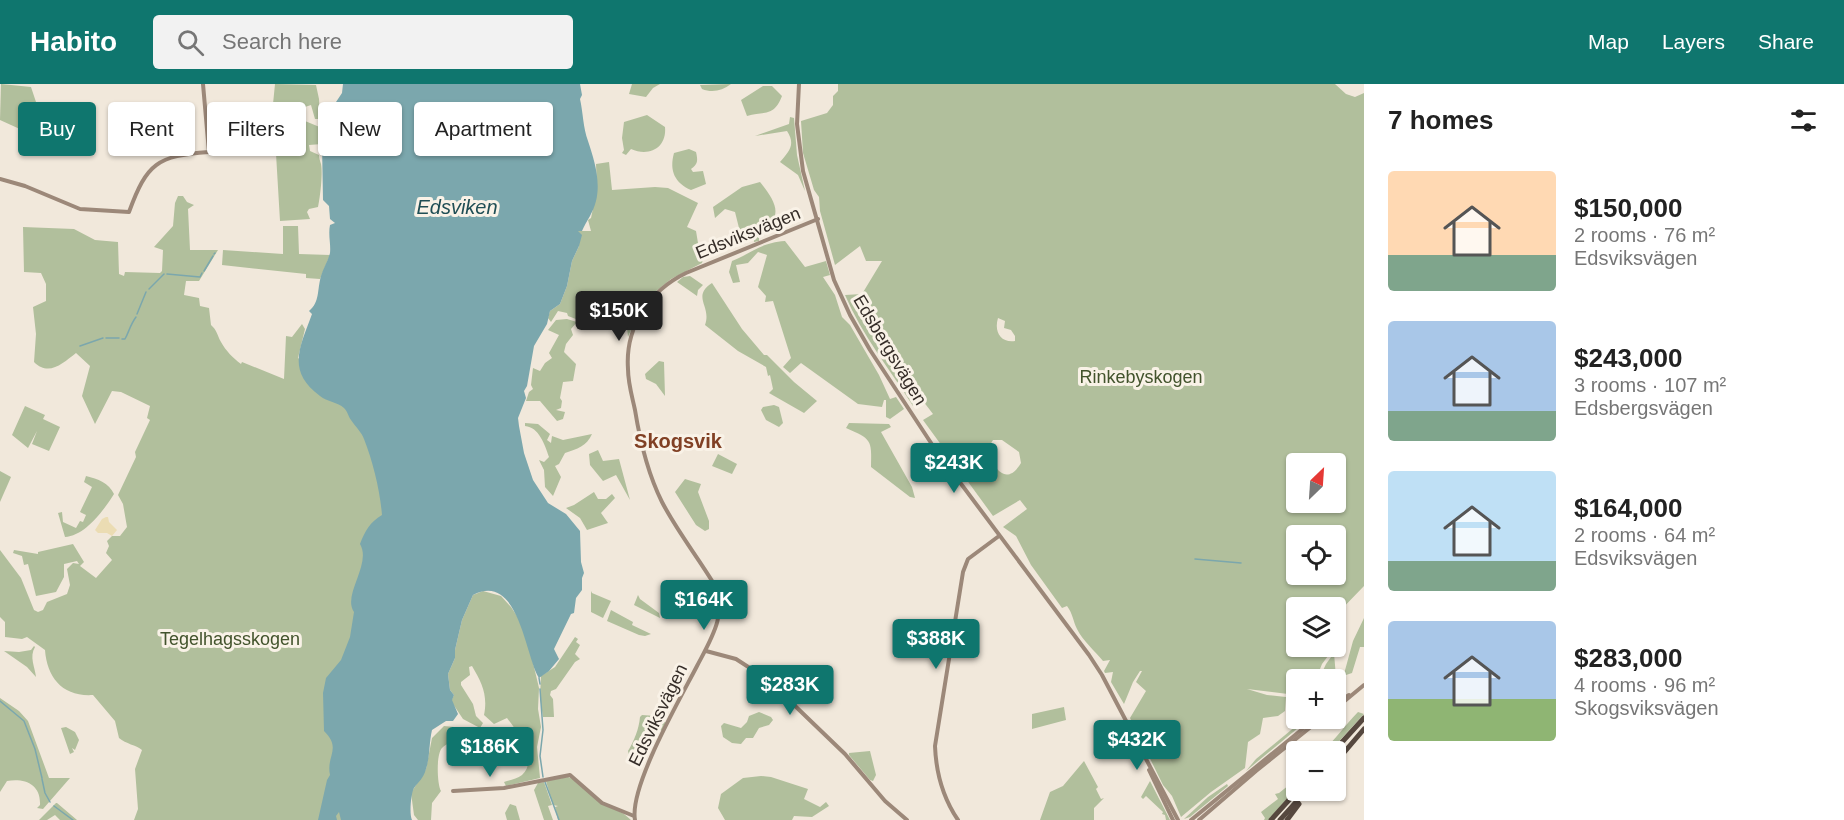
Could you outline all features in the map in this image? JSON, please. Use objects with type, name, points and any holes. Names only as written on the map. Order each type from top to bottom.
[{"type":"highway","points":[[1344,741],[1364,718]]},
{"type":"highway","points":[[1346,748],[1364,728]]},
{"type":"highway","points":[[1271,820],[1288,801]]},
{"type":"highway","points":[[1280,820],[1298,801]]},
{"type":"highway","points":[[1287,820],[1300,801]]},
{"type":"street","points":[[0,179],[25,186],[80,209],[129,212],[139,186],[157,163],[170,157],[209,152],[203,84]]},
{"type":"street","name":"Edsbergsvägen","points":[[799,84],[797,124],[803,171],[834,280],[860,333],[935,449],[1089,655],[1102,675],[1177,819]]},
{"type":"street","name":"Edsviksvägen","points":[[635,818],[636,801],[645,772],[715,633],[719,599],[718,592],[662,502],[640,439],[628,372],[632,335],[638,319],[650,301],[671,281],[818,219]]},
{"type":"street","points":[[958,820],[944,793],[936,762],[935,746],[963,572],[968,560],[999,536]]},
{"type":"street","points":[[706,651],[736,659],[767,679],[845,754],[885,801],[907,820]]},
{"type":"street","points":[[1346,699],[1364,684]]},
{"type":"street","points":[[1285,746],[1304,729]]},
{"type":"street","points":[[1189,820],[1198,818],[1255,769],[1307,729]]},
{"type":"street","points":[[453,791],[504,788],[570,775],[602,803],[635,818]]},
{"type":"green space","points":[[1,84],[31,87],[36,102],[18,102],[18,128],[0,120]]},
{"type":"green space","points":[[275,84],[316,85],[319,99],[318,119],[315,119],[311,105],[306,107],[306,102],[273,102]]},
{"type":"green space","points":[[632,84],[660,84],[653,88],[646,97],[629,94]]},
{"type":"green space","points":[[731,84],[721,90],[713,91],[702,89],[700,85]]},
{"type":"green space","name":"Rinkebyskogen","points":[[838,84],[1335,84],[1346,94],[1355,97],[1364,93],[1364,586],[1346,605],[1346,597],[1286,597],[1286,657],[1327,657],[1320,669],[1286,669],[1286,694],[1247,689],[1267,695],[1286,697],[1285,711],[1278,716],[1263,718],[1260,734],[1248,742],[1245,768],[1181,817],[1130,718],[1146,691],[1136,682],[1142,671],[1133,682],[1124,704],[1111,682],[1113,672],[1105,673],[1104,671],[1110,660],[1103,661],[1086,642],[1077,629],[1067,606],[1062,608],[1031,565],[1016,536],[1003,527],[1027,509],[1020,500],[993,516],[923,420],[933,414],[923,401],[913,406],[852,310],[845,295],[862,294],[882,261],[866,261],[860,246],[835,265],[820,211],[819,197],[814,190],[803,153],[801,121],[827,113],[833,105],[833,96],[838,91]],"holes":[[[998,318],[1005,321],[1004,328],[1011,330],[1015,341],[1005,340],[999,335]],[[993,440],[1002,440],[1019,452],[1021,463],[1010,474],[1000,472],[996,468],[988,448]]]},
{"type":"green space","points":[[763,86],[772,86],[782,96],[779,103],[768,112],[747,116],[741,100]]},
{"type":"green space","points":[[647,115],[665,127],[665,134],[660,145],[650,151],[631,149],[626,155],[622,153],[624,150],[622,138],[624,122]]},
{"type":"green space","points":[[790,117],[794,118],[797,155],[805,191],[798,175],[780,162],[789,151],[791,144],[787,131],[755,136],[789,124]]},
{"type":"green space","points":[[306,121],[318,126],[318,144],[309,145],[310,151],[319,156],[321,164],[318,207],[309,209],[307,212],[310,219],[280,221],[276,156],[306,156]]},
{"type":"green space","points":[[689,149],[696,152],[697,158],[696,164],[691,169],[693,172],[703,171],[706,184],[691,190],[677,180],[672,165],[674,153]]},
{"type":"green space","points":[[609,162],[612,190],[668,188],[698,203],[687,227],[696,231],[698,243],[702,249],[702,263],[671,279],[655,292],[637,316],[628,337],[627,327],[607,319],[593,320],[589,324],[558,311],[551,322],[548,318],[550,311],[560,304],[567,286],[572,261],[579,246],[578,231],[591,231],[588,220],[591,218],[597,189],[596,164]]},
{"type":"green space","points":[[760,182],[773,202],[775,215],[773,221],[759,232],[759,241],[754,242],[753,229],[740,232],[735,212],[725,209],[715,218],[713,207],[742,187]]},
{"type":"green space","name":"Tegelhagsskogen","points":[[178,196],[183,196],[187,202],[194,205],[188,209],[190,250],[218,250],[199,281],[186,281],[184,295],[199,298],[200,306],[209,308],[211,325],[225,348],[238,362],[284,379],[286,336],[292,337],[302,324],[305,329],[298,358],[358,403],[401,514],[353,820],[134,820],[138,809],[135,769],[142,750],[119,738],[115,721],[93,695],[73,693],[58,684],[49,669],[45,650],[27,637],[22,639],[5,637],[5,622],[0,617],[0,550],[21,578],[34,610],[38,612],[43,610],[47,602],[67,594],[70,585],[67,569],[73,563],[79,564],[77,561],[64,564],[64,577],[56,592],[36,596],[28,564],[24,565],[22,556],[13,553],[14,550],[38,554],[38,552],[73,544],[84,562],[80,566],[96,578],[112,560],[106,553],[109,546],[107,541],[112,536],[120,536],[127,527],[123,504],[118,495],[150,420],[147,418],[150,406],[121,392],[112,391],[95,424],[82,396],[90,366],[76,353],[56,367],[45,368],[34,362],[36,334],[33,307],[46,301],[46,284],[41,273],[24,272],[23,227],[74,229],[95,240],[118,242],[119,274],[124,276],[125,272],[160,273],[163,250],[154,247],[173,226],[175,203]]},
{"type":"green space","points":[[283,226],[298,226],[299,254],[330,255],[320,279],[306,278],[306,274],[222,265],[223,250],[283,254]]},
{"type":"green space","points":[[785,241],[805,267],[826,261],[830,275],[823,277],[835,295],[842,317],[850,325],[890,399],[896,397],[904,409],[890,419],[886,417],[886,400],[882,407],[858,404],[801,363],[790,373],[783,367],[791,358],[773,301],[765,302],[766,296],[758,287],[767,255],[758,252],[748,263],[736,265],[740,282],[733,283],[729,272],[732,261],[763,246]]},
{"type":"green space","points":[[690,276],[703,285],[698,290],[697,296],[677,282],[683,277]]},
{"type":"green space","points":[[712,283],[742,329],[764,355],[767,355],[817,401],[804,413],[769,393],[773,389],[766,367],[738,351],[705,325],[706,312],[702,297],[706,288]]},
{"type":"green space","points":[[567,319],[577,322],[571,329],[573,335],[566,344],[564,352],[576,364],[573,381],[563,382],[561,408],[556,410],[565,412],[563,419],[557,421],[540,401],[526,401],[529,392],[533,389],[531,385],[533,368],[540,371],[552,358],[549,353],[559,335],[548,330],[556,320]]},
{"type":"green space","points":[[659,361],[664,362],[665,396],[656,384],[646,379],[645,374]]},
{"type":"green space","points":[[774,405],[779,407],[783,423],[779,427],[766,420],[761,410],[763,407]]},
{"type":"green space","points":[[25,406],[45,415],[43,419],[60,427],[49,451],[32,444],[37,431],[28,448],[12,435]]},
{"type":"green space","points":[[525,423],[538,424],[550,434],[547,440],[551,443],[552,436],[563,440],[592,434],[584,444],[565,453],[559,464],[555,466],[561,477],[553,496],[545,487],[544,470],[539,460],[544,462],[549,457],[546,447],[538,433],[525,426]]},
{"type":"green space","points":[[849,423],[889,424],[891,427],[881,432],[912,487],[915,498],[910,497],[871,467],[871,451],[868,441],[846,428]]},
{"type":"green space","points":[[598,450],[603,461],[619,459],[630,500],[616,475],[603,481],[590,465],[589,454]]},
{"type":"green space","points":[[718,454],[737,464],[732,474],[712,466]]},
{"type":"green space","points":[[0,471],[11,477],[0,502]]},
{"type":"green space","points":[[86,476],[103,482],[114,494],[87,527],[72,536],[65,537],[58,513],[62,512],[63,522],[76,528],[80,521],[83,522],[86,515],[80,512],[92,487],[84,482]]},
{"type":"green space","points":[[685,479],[701,484],[698,492],[709,521],[709,529],[705,531],[696,525],[675,492]]},
{"type":"green space","points":[[594,492],[598,499],[606,499],[612,494],[615,498],[601,513],[608,523],[587,530],[580,518],[566,508]]},
{"type":"green space","points":[[483,591],[501,596],[519,619],[530,650],[539,688],[538,709],[541,727],[537,747],[540,778],[506,786],[504,782],[522,775],[527,769],[525,746],[507,718],[494,724],[484,715],[483,689],[472,666],[469,667],[470,675],[461,682],[461,685],[473,704],[476,716],[483,723],[480,728],[463,719],[451,701],[454,695],[450,690],[448,674],[455,658],[462,620],[473,595]]},
{"type":"green space","points":[[591,591],[611,601],[603,618],[591,612]]},
{"type":"green space","points":[[638,595],[659,613],[660,618],[634,605]]},
{"type":"green space","points":[[611,610],[633,622],[632,625],[651,634],[639,635],[607,621]]},
{"type":"green space","points":[[1364,618],[1364,647],[1360,647],[1352,673],[1346,675],[1345,669],[1353,641]]},
{"type":"green space","points":[[575,637],[578,639],[576,642],[580,645],[575,654],[580,659],[575,662],[556,689],[551,691],[554,717],[543,717],[540,697],[541,676],[555,667]]},
{"type":"green space","points":[[34,646],[32,658],[36,677],[27,667],[4,651],[31,650]]},
{"type":"green space","points":[[1331,657],[1334,657],[1335,669],[1324,669]]},
{"type":"green space","points":[[0,698],[19,711],[28,721],[49,778],[70,778],[43,809],[37,808],[40,805],[38,792],[26,782],[7,781],[0,792]]},
{"type":"green space","points":[[1064,707],[1066,720],[1032,729],[1032,714]]},
{"type":"green space","points":[[759,712],[773,720],[769,725],[759,728],[753,738],[746,738],[741,744],[732,743],[723,737],[721,726],[724,723],[741,728],[749,716]]},
{"type":"green space","points":[[1358,712],[1364,714],[1339,741],[1333,741],[1343,729],[1346,729],[1346,726]]},
{"type":"green space","points":[[642,715],[656,716],[666,723],[662,731],[653,726],[648,727],[649,735],[639,739],[640,749],[635,758],[629,755],[628,751]]},
{"type":"green space","points":[[444,726],[454,727],[460,731],[460,741],[448,744],[440,751],[438,769],[441,791],[432,803],[431,820],[418,820],[414,815],[411,793],[426,769],[432,738]]},
{"type":"green space","points":[[66,727],[75,732],[79,740],[75,750],[72,748],[74,752],[70,754],[61,728]]},
{"type":"green space","points":[[1292,729],[1297,729],[1246,771],[1256,759]]},
{"type":"green space","points":[[870,751],[876,775],[873,781],[849,755],[849,753]]},
{"type":"green space","points":[[1084,761],[1098,787],[1096,789],[1101,799],[1104,798],[1094,808],[1094,820],[1040,820],[1050,792],[1063,786]]},
{"type":"green space","points":[[761,776],[808,789],[804,799],[820,807],[826,802],[829,806],[812,817],[794,816],[792,820],[725,820],[718,808],[721,794],[743,778]]},
{"type":"green space","points":[[568,777],[598,800],[631,820],[558,820],[555,807],[558,806],[553,805],[546,781]]},
{"type":"green space","points":[[1150,781],[1170,820],[1166,820],[1163,812],[1146,796],[1143,799],[1141,797]]},
{"type":"green space","points":[[544,782],[552,805],[548,806],[553,820],[544,820],[534,790],[538,783]]},
{"type":"green space","points":[[1227,784],[1228,786],[1190,817],[1184,819],[1208,797]]},
{"type":"green space","points":[[1286,787],[1286,800],[1268,820],[1264,820],[1261,812],[1278,799],[1275,794]]},
{"type":"green space","points":[[56,803],[77,820],[60,820],[55,815],[47,820],[39,820]]},
{"type":"green space","points":[[510,804],[516,806],[520,820],[507,820],[505,813]]},
{"type":"sand","points":[[106,517],[117,530],[112,536],[107,533],[98,533],[95,530]]},
{"type":"water","name":"Edsviken","points":[[343,84],[580,84],[584,125],[597,178],[596,201],[582,231],[578,231],[582,235],[572,261],[567,286],[560,304],[550,311],[547,324],[534,346],[527,386],[524,391],[526,398],[518,418],[524,453],[533,480],[548,503],[566,514],[580,531],[581,562],[584,573],[582,590],[576,598],[574,613],[571,614],[554,649],[559,659],[549,671],[539,678],[518,619],[510,605],[501,595],[488,591],[473,595],[462,620],[455,658],[448,674],[450,690],[454,695],[452,700],[458,714],[453,721],[446,721],[432,730],[426,769],[412,794],[412,820],[341,820],[339,812],[336,816],[337,820],[318,820],[330,775],[333,748],[324,731],[323,693],[326,678],[341,660],[350,637],[354,612],[351,605],[352,597],[363,552],[360,544],[368,527],[382,515],[376,476],[363,437],[344,408],[323,398],[309,387],[299,368],[300,348],[312,314],[309,311],[317,300],[321,276],[330,253],[330,225],[335,223],[330,219],[329,206],[323,200],[322,156],[402,156],[402,102],[336,102],[342,93]]},
{"type":"waterway","points":[[204,271],[213,256]]},
{"type":"waterway","points":[[167,274],[200,277],[202,273]]},
{"type":"waterway","points":[[149,289],[164,274]]},
{"type":"waterway","points":[[137,314],[146,292]]},
{"type":"waterway","points":[[122,339],[125,339],[136,317]]},
{"type":"waterway","points":[[80,346],[103,338]]},
{"type":"waterway","points":[[106,338],[119,338]]},
{"type":"waterway","points":[[1195,559],[1241,563]]},
{"type":"waterway","points":[[539,678],[540,684]]},
{"type":"waterway","points":[[540,689],[543,730],[540,756],[543,777]]},
{"type":"waterway","points":[[0,701],[24,721],[35,749],[42,778]]},
{"type":"waterway","points":[[42,779],[50,802]]},
{"type":"waterway","points":[[545,782],[559,820]]},
{"type":"waterway","points":[[54,806],[73,820]]},
{"type":"district","name":"Skogsvik","points":[[678,441]]}]
